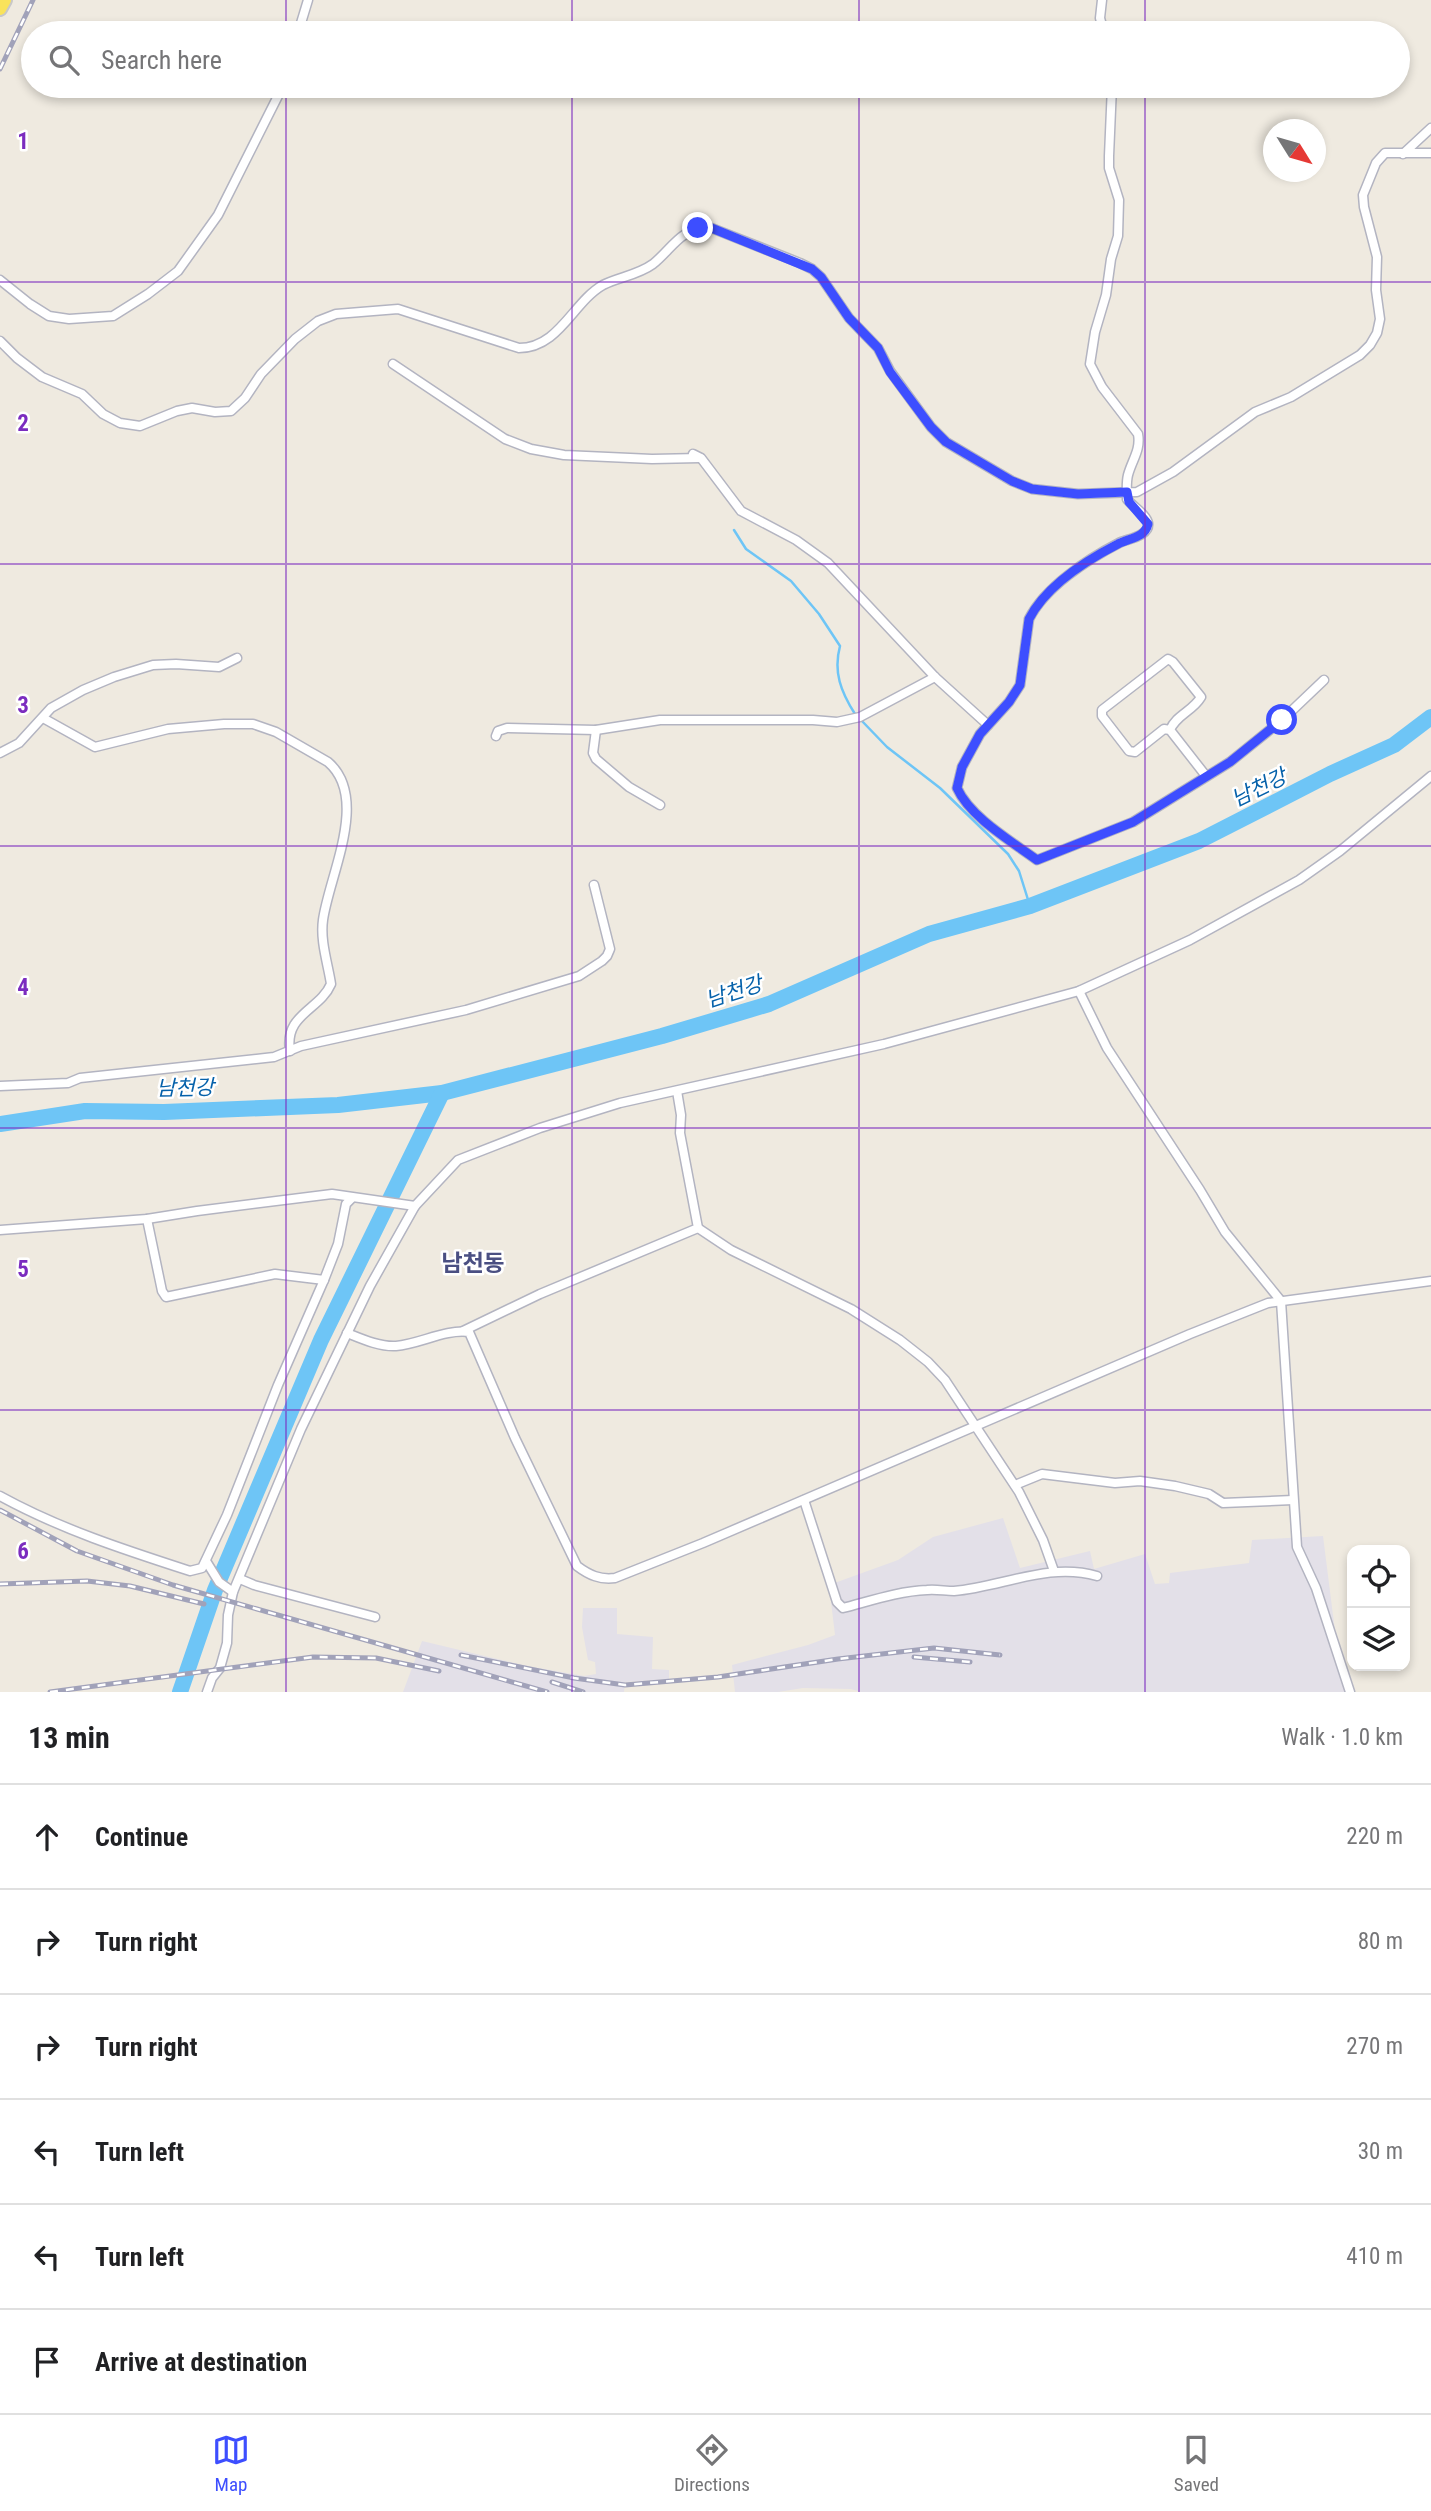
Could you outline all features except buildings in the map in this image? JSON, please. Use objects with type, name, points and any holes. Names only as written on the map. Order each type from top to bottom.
[{"type":"main road","points":[[0,9],[5,0]]},
{"type":"street","points":[[302,21],[308,0]]},
{"type":"street","points":[[1101,21],[1102,0]]},
{"type":"street","points":[[0,280],[49,316],[69,319],[113,316],[148,294],[178,271],[218,215],[277,98]]},
{"type":"street","points":[[1111,98],[1109,168],[1119,200],[1118,236],[1111,259],[1106,295],[1097,322],[1090,364],[1102,387],[1138,434],[1139,442],[1128,473],[1127,492],[1129,502],[1148,524],[1147,530],[1104,552],[1060,581],[1034,611],[1029,619],[1020,685],[968,754],[957,788],[979,816],[1037,860],[1133,822],[1230,762],[1282,720],[1324,680]]},
{"type":"street","points":[[1403,154],[1431,128]]},
{"type":"street","points":[[0,341],[42,377],[82,394],[111,419],[130,426],[140,426],[183,409],[231,411],[245,398],[261,374],[295,339],[318,321],[336,314],[398,309],[519,348],[529,347],[553,335],[603,285],[647,268],[680,237],[698,228],[709,227],[800,263],[821,277],[849,318],[878,348],[890,372],[931,427],[957,450],[1012,481],[1032,489],[1078,494],[1137,492],[1173,472],[1255,412],[1291,397],[1360,355],[1370,345],[1380,318],[1376,290],[1377,257],[1363,195],[1376,163],[1385,153],[1431,153]]},
{"type":"street","points":[[393,364],[505,439],[531,449],[564,455],[652,459],[697,456],[741,511],[796,540],[828,563],[935,677],[988,725]]},
{"type":"street","points":[[0,753],[19,743],[51,708],[83,690],[153,665],[219,667],[237,658]]},
{"type":"street","points":[[1170,730],[1173,722],[1198,703],[1200,698],[1168,659],[1102,710],[1102,716],[1129,751],[1135,752],[1164,729],[1170,730],[1206,776]]},
{"type":"street","points":[[496,736],[498,731],[507,727],[596,730],[684,719],[837,722],[860,717],[935,677]]},
{"type":"street","points":[[43,718],[95,747],[143,734],[188,727],[240,724],[265,726],[337,769],[346,793],[345,825],[322,932],[331,984],[323,997],[305,1010],[298,1019],[290,1038],[290,1051]]},
{"type":"street","points":[[596,730],[593,753],[596,759],[629,787],[660,805]]},
{"type":"street","points":[[206,1692],[220,1668],[227,1643],[228,1615],[233,1592],[301,1429],[370,1286],[415,1206],[458,1160],[540,1128],[609,1106],[884,1044],[1079,991],[1190,940],[1299,880],[1431,776]]},
{"type":"street","points":[[0,1086],[68,1083],[80,1078],[261,1059],[301,1046],[466,1010],[579,976],[602,961],[610,949],[594,885]]},
{"type":"street","points":[[1079,991],[1107,1048],[1225,1232],[1281,1301],[1297,1547],[1316,1588],[1350,1692]]},
{"type":"street","points":[[677,1091],[681,1115],[680,1133],[698,1227],[732,1250],[852,1308],[928,1362],[944,1380],[1015,1485],[1031,1513],[1054,1571]]},
{"type":"street","points":[[0,1230],[147,1219],[332,1194],[379,1203],[415,1206]]},
{"type":"street","points":[[0,1496],[102,1542],[191,1571],[202,1568],[324,1280],[338,1244],[346,1204],[352,1198]]},
{"type":"street","points":[[147,1219],[162,1291],[166,1297],[275,1274],[324,1280]]},
{"type":"street","points":[[347,1333],[377,1344],[397,1346],[463,1331],[552,1288],[698,1227]]},
{"type":"street","points":[[463,1331],[469,1332],[515,1438],[577,1566],[604,1580],[615,1578],[804,1500],[1268,1303],[1431,1282]]},
{"type":"street","points":[[1015,1485],[1042,1474],[1115,1483],[1140,1481],[1175,1486],[1209,1494],[1223,1503],[1293,1500]]},
{"type":"street","points":[[804,1500],[837,1602],[843,1608],[905,1593],[927,1590],[954,1591],[1054,1571],[1084,1572],[1097,1576]]},
{"type":"street","points":[[206,1561],[219,1582],[233,1592]]},
{"type":"street","points":[[240,1579],[375,1617]]},
{"type":"shaded area","points":[[1003,1518],[1020,1568],[1090,1551],[1094,1569],[1145,1554],[1155,1584],[1169,1583],[1170,1573],[1249,1563],[1252,1540],[1323,1536],[1336,1639],[1353,1692],[861,1692],[851,1689],[803,1688],[778,1692],[735,1692],[732,1665],[835,1635],[829,1585],[898,1560],[933,1537]]},
{"type":"shaded area","points":[[583,1608],[617,1608],[617,1634],[653,1637],[652,1669],[669,1670],[669,1679],[625,1682],[624,1692],[403,1692],[422,1641],[527,1666],[584,1676],[596,1674],[595,1662],[588,1660],[582,1627]]},
{"type":"waterway","points":[[734,530],[746,549],[791,581],[819,614],[840,646],[838,673],[846,698],[855,714]]},
{"type":"waterway","name":"남천강","points":[[0,1124],[85,1111],[164,1112],[338,1105],[442,1093],[662,1036],[769,1004],[929,934],[1030,906],[1199,841],[1330,774],[1394,745],[1431,717]]},
{"type":"waterway","points":[[861,720],[887,747],[940,788],[1008,854],[1019,871],[1030,906]]},
{"type":"waterway","points":[[180,1692],[215,1590],[321,1340],[442,1093]]},
{"type":"railway","points":[[23,21],[33,0]]},
{"type":"railway","points":[[0,69],[21,25]]},
{"type":"railway","points":[[0,1510],[77,1551],[173,1585],[547,1692]]},
{"type":"railway","points":[[0,1584],[87,1581],[130,1586],[204,1604]]},
{"type":"railway","points":[[461,1655],[574,1678],[625,1685],[718,1677],[934,1648],[1000,1655]]},
{"type":"railway","points":[[50,1692],[313,1657],[376,1658],[439,1671]]},
{"type":"railway","points":[[914,1657],[970,1662]]},
{"type":"railway","points":[[552,1682],[583,1692]]},
{"type":"district","name":"남천동","points":[[473,1263]]},
{"type":"route","points":[[698,228],[709,227],[812,269],[821,277],[849,318],[878,348],[890,372],[931,427],[957,450],[1012,481],[1032,489],[1078,494],[1127,492],[1127,499],[1148,524],[1147,530],[1140,535],[1116,544],[1060,581],[1029,619],[1020,685],[1009,702],[980,734],[958,778],[959,793],[979,816],[1037,860],[1133,822],[1230,762],[1282,720]]}]
